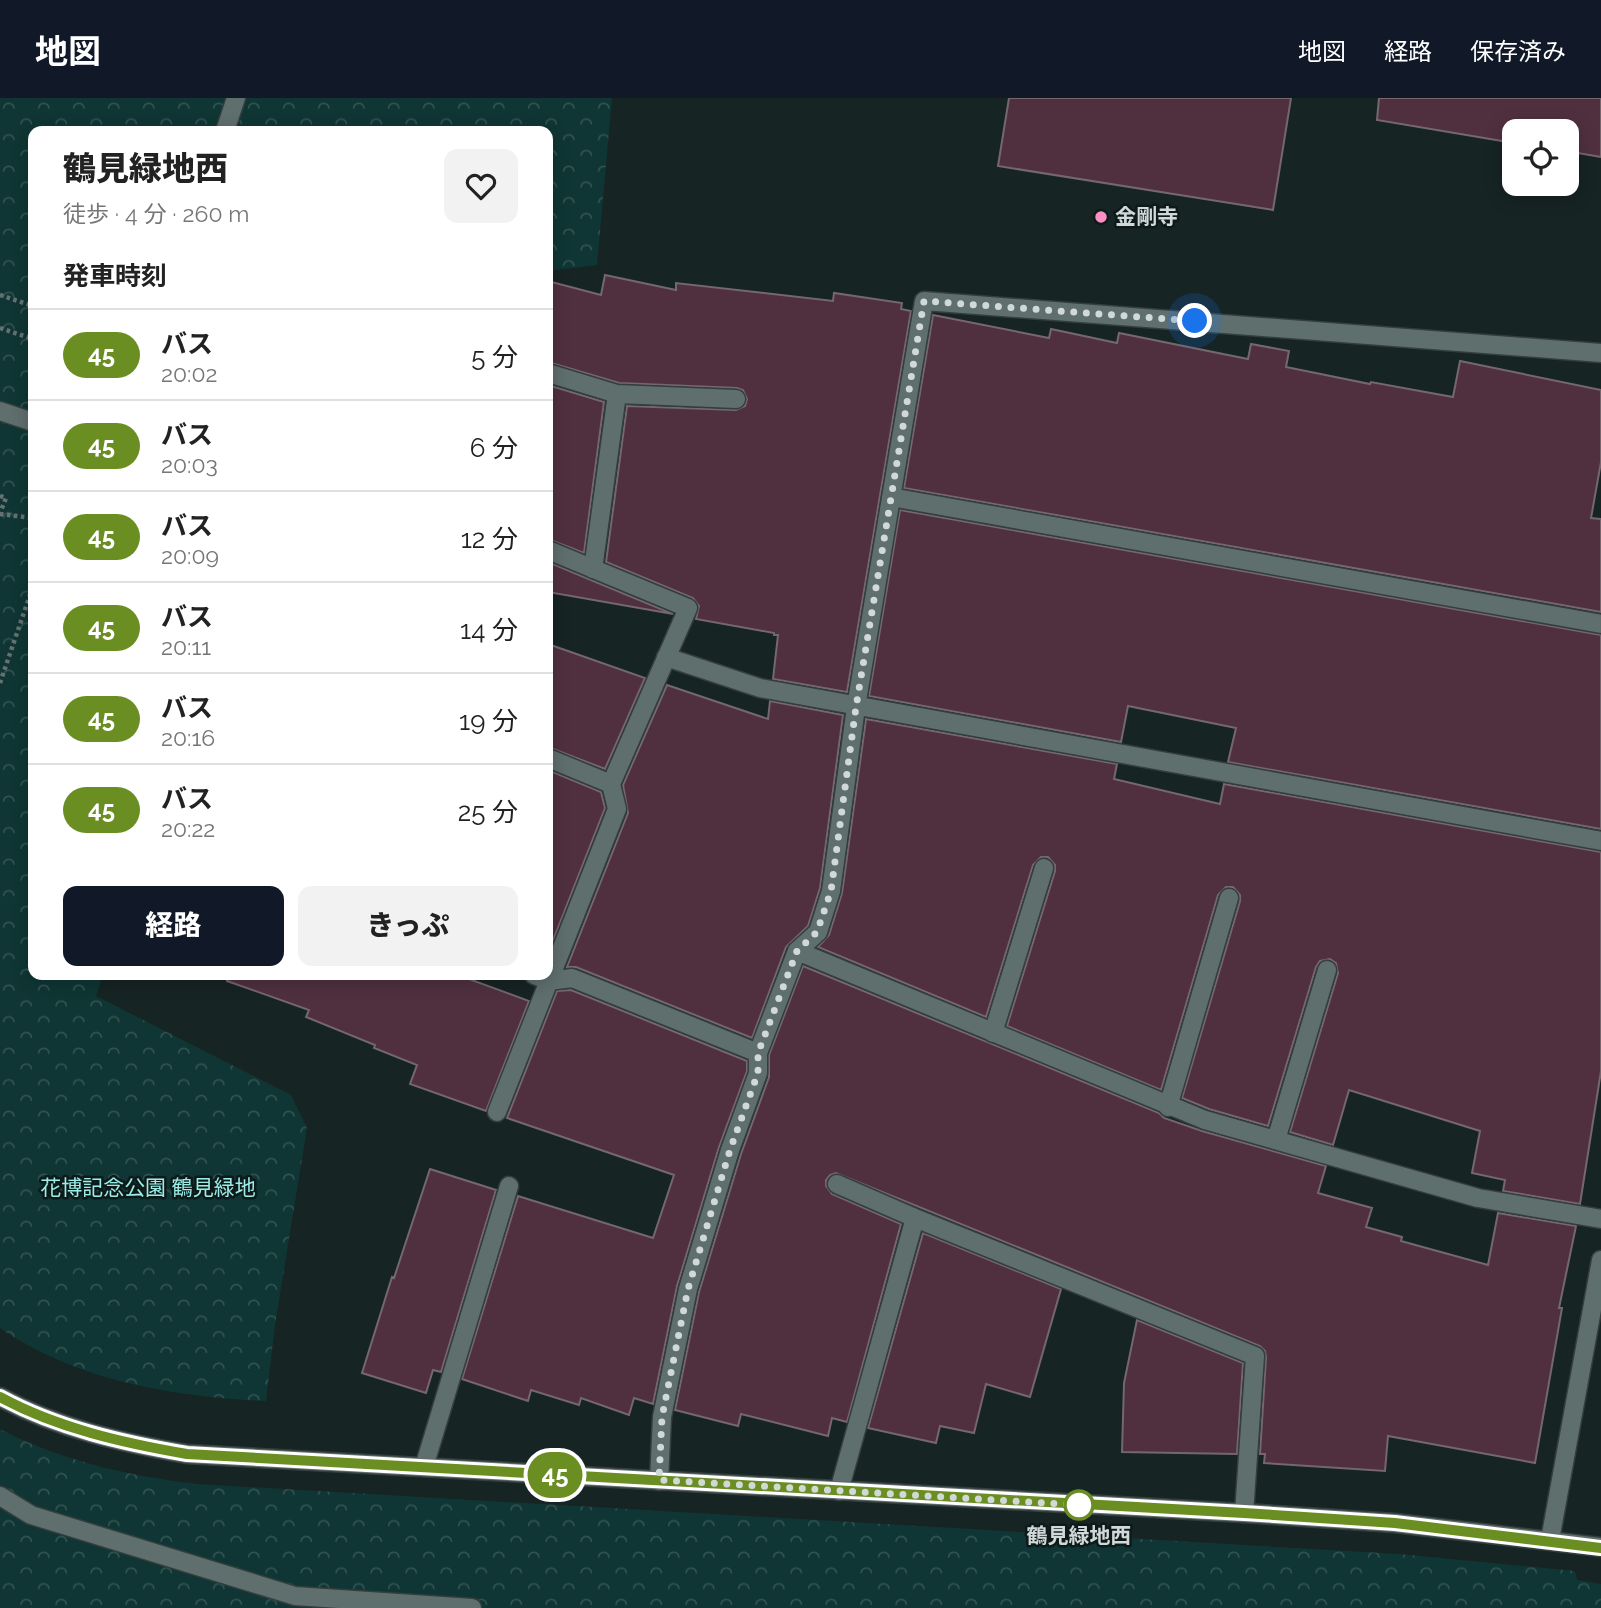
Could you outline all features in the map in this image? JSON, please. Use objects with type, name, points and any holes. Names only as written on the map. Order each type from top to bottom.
[{"type":"street","points":[[227,126],[236,98]]},
{"type":"street","points":[[659,1480],[662,1417],[688,1289],[730,1150],[758,1073],[758,1053],[797,951],[817,932],[831,891],[856,707],[924,301],[1601,352]]},
{"type":"street","points":[[553,375],[617,394],[736,399]]},
{"type":"street","points":[[593,569],[617,394]]},
{"type":"street","points":[[0,411],[28,420]]},
{"type":"street","points":[[891,496],[1601,624]]},
{"type":"street","points":[[553,552],[688,608],[611,784],[617,809],[553,953]]},
{"type":"street","points":[[666,657],[760,688],[856,707],[1601,841]]},
{"type":"street","points":[[553,760],[611,784]]},
{"type":"street","points":[[993,1033],[1044,868]]},
{"type":"street","points":[[1168,1107],[1229,898]]},
{"type":"street","points":[[797,951],[1168,1107],[1205,1120],[1478,1198],[1601,1219]]},
{"type":"street","points":[[1276,1140],[1327,970]]},
{"type":"street","points":[[553,978],[572,978],[758,1053]]},
{"type":"street","points":[[497,1112],[541,980]]},
{"type":"street","points":[[837,1184],[1255,1356],[1244,1513]]},
{"type":"street","points":[[424,1467],[509,1186]]},
{"type":"street","points":[[839,1491],[915,1218]]},
{"type":"street","points":[[1550,1540],[1601,1260]]},
{"type":"street","points":[[0,1397],[38,1415],[97,1435],[173,1451],[1395,1523],[1601,1548]]},
{"type":"street","points":[[0,1496],[31,1515],[295,1596],[472,1608]]},
{"type":"path","points":[[0,295],[28,304]]},
{"type":"path","points":[[0,328],[28,337]]},
{"type":"path","points":[[0,496],[6,498],[0,514],[28,517]]},
{"type":"path","points":[[0,683],[28,601]]},
{"type":"green space","name":"花博記念公園 鶴見緑地","points":[[0,98],[612,98],[597,265],[553,270],[553,126],[28,126],[28,980],[101,980],[96,996],[291,1095],[307,1128],[275,1325],[266,1401],[197,1395],[128,1383],[61,1361],[0,1328]]},
{"type":"green space","points":[[0,1429],[47,1450],[96,1465],[147,1477],[198,1484],[1399,1554],[1575,1571],[1577,1580],[1601,1584],[1601,1608],[0,1608]]},
{"type":"building","points":[[1009,98],[1291,98],[1273,210],[998,166]]},
{"type":"building","points":[[1379,98],[1601,98],[1601,157],[1579,153],[1579,119],[1502,119],[1502,141],[1377,120]]},
{"type":"building","points":[[605,275],[676,290],[676,283],[833,301],[834,293],[902,303],[901,309],[911,311],[847,692],[773,679],[778,635],[696,619],[699,606],[693,598],[606,562],[627,406],[736,410],[745,406],[747,399],[743,390],[737,388],[619,383],[553,363],[553,282],[601,295]]},
{"type":"building","points":[[933,315],[1049,338],[1051,329],[1117,343],[1119,333],[1248,359],[1251,344],[1289,351],[1286,367],[1453,397],[1460,361],[1601,390],[1601,462],[1591,518],[1601,519],[1601,612],[904,488]]},
{"type":"building","points":[[553,387],[604,402],[584,553],[553,541]]},
{"type":"building","points":[[900,510],[1601,635],[1601,829],[1228,762],[1236,728],[1128,706],[1121,742],[869,696]]},
{"type":"building","points":[[553,564],[591,580],[673,614],[553,593]]},
{"type":"building","points":[[553,646],[645,678],[605,769],[553,749]]},
{"type":"building","points":[[667,685],[768,719],[770,701],[843,715],[820,888],[808,926],[786,947],[752,1038],[576,967],[567,967],[628,813],[623,785]]},
{"type":"building","points":[[866,719],[1117,764],[1114,779],[1220,804],[1224,784],[1601,852],[1601,1071],[1580,1204],[1503,1191],[1505,1180],[1472,1173],[1480,1131],[1349,1090],[1333,1145],[1290,1132],[1338,973],[1336,963],[1330,959],[1320,961],[1316,967],[1268,1126],[1209,1109],[1182,1098],[1240,901],[1240,895],[1233,887],[1226,887],[1218,895],[1161,1090],[1007,1026],[1055,871],[1055,865],[1048,857],[1041,857],[1033,865],[986,1017],[818,947],[829,935],[842,893]]},
{"type":"building","points":[[553,772],[601,792],[605,808],[553,940]]},
{"type":"building","points":[[803,966],[1159,1113],[1164,1118],[1326,1166],[1318,1193],[1372,1208],[1366,1227],[1402,1237],[1401,1241],[1488,1265],[1498,1213],[1576,1226],[1559,1308],[1562,1308],[1535,1463],[1388,1436],[1385,1471],[1264,1463],[1265,1454],[1260,1454],[1266,1357],[1260,1346],[836,1173],[826,1180],[826,1186],[832,1194],[901,1224],[847,1422],[832,1418],[828,1436],[741,1414],[738,1426],[675,1410],[699,1292],[741,1154],[769,1077],[769,1055]]},
{"type":"building","points":[[472,980],[529,1001],[486,1111],[410,1084],[417,1065],[306,1017],[309,1010],[227,981]]},
{"type":"building","points":[[571,990],[747,1061],[747,1071],[719,1147],[677,1286],[653,1404],[634,1398],[629,1415],[581,1398],[579,1405],[531,1390],[528,1401],[462,1379],[518,1196],[653,1238],[674,1175],[507,1118],[557,991]]},
{"type":"building","points":[[430,1169],[496,1190],[441,1372],[433,1370],[426,1393],[362,1373]]},
{"type":"building","points":[[923,1233],[1061,1289],[1030,1397],[986,1384],[974,1433],[940,1426],[936,1443],[868,1428]]},
{"type":"building","points":[[1137,1320],[1243,1363],[1237,1454],[1122,1452],[1124,1383]]},
{"type":"bus line","name":"45","points":[[0,1397],[49,1419],[97,1435],[187,1454],[1395,1523],[1601,1548]]},
{"type":"place","name":"金剛寺","points":[[1101,217]]},
{"type":"place","name":"鶴見緑地西","points":[[1079,1505]]},
{"type":"route","points":[[1079,1505],[659,1480],[662,1417],[688,1289],[730,1150],[758,1073],[758,1053],[797,951],[817,932],[831,891],[856,707],[924,301],[1195,321]]}]
